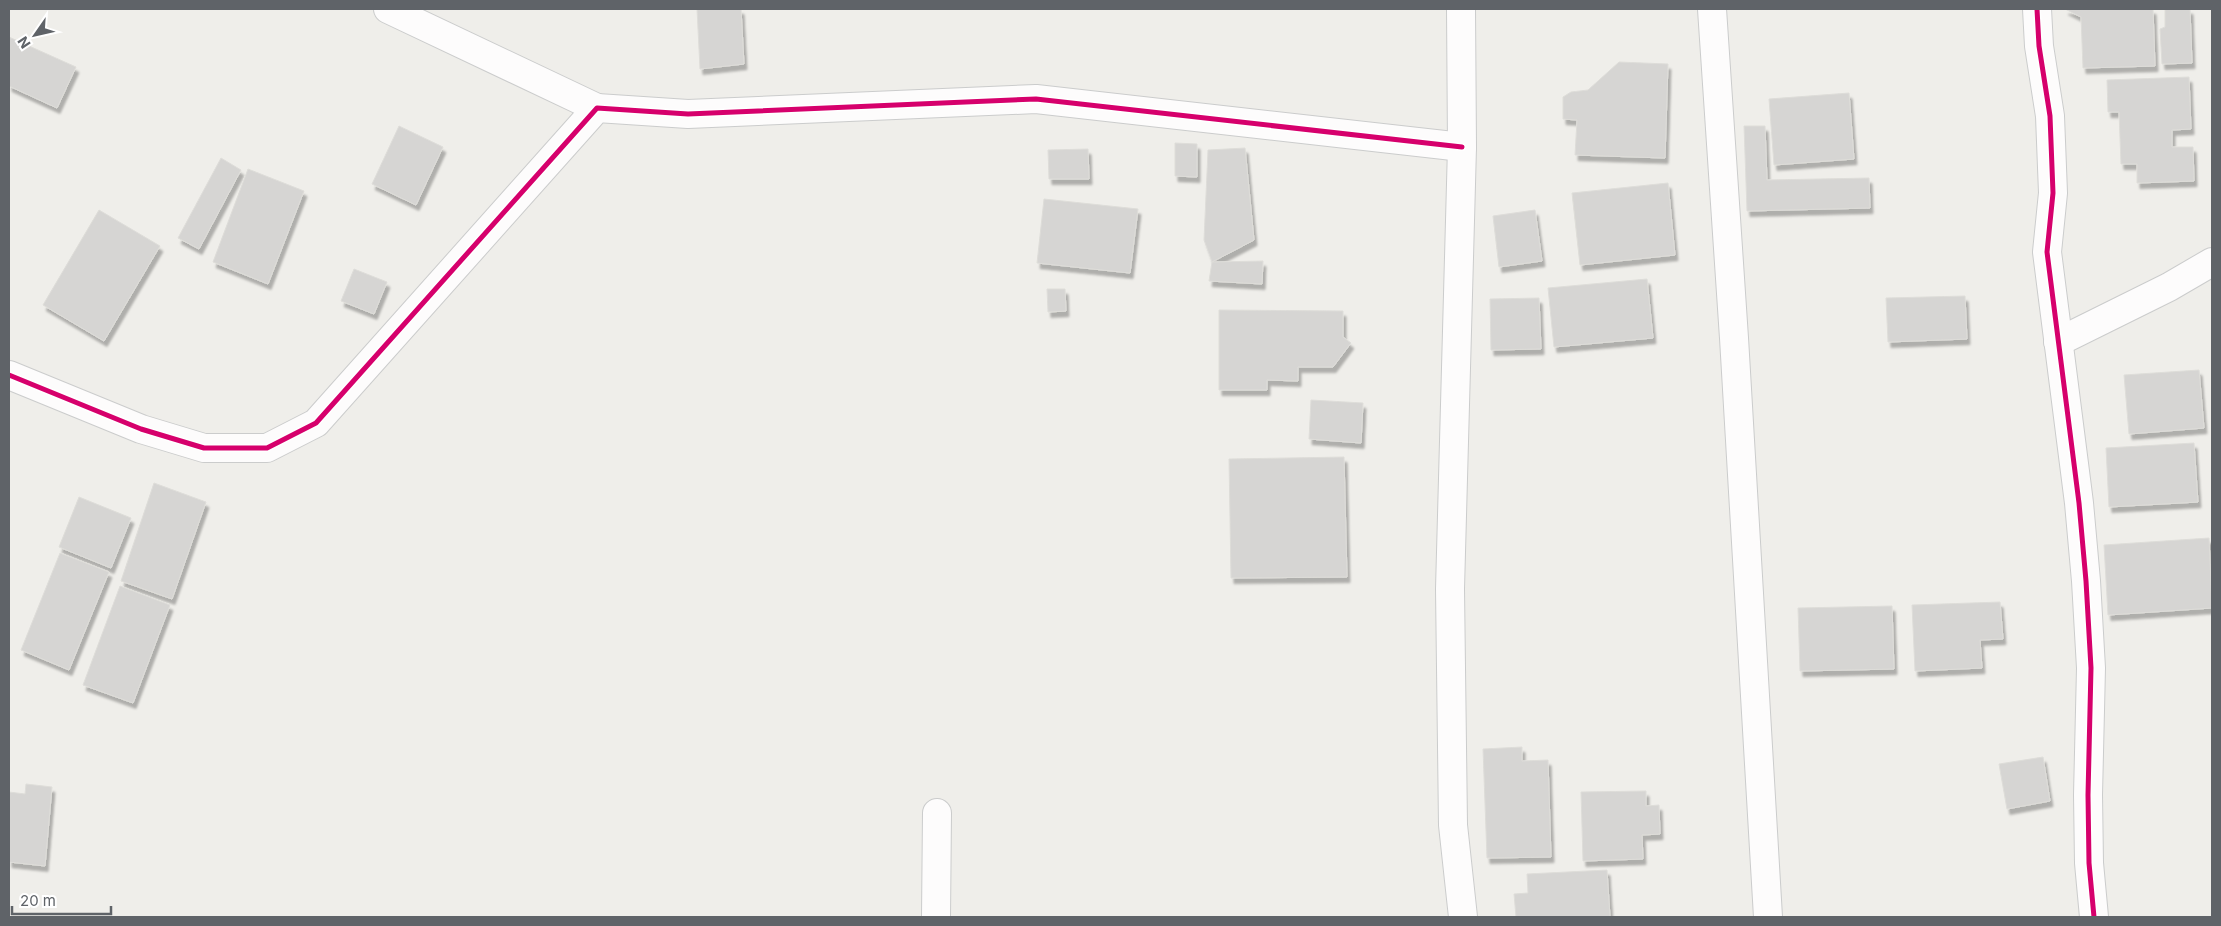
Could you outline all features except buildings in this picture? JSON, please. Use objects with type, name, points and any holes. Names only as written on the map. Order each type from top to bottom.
[{"type":"street","points":[[388,9],[597,108],[688,114],[1036,99],[1462,147]]},
{"type":"street","points":[[1461,9],[1462,147],[1450,589],[1453,825],[1463,917]]},
{"type":"street","points":[[1712,9],[1734,338],[1768,917]]},
{"type":"street","points":[[2037,9],[2039,46],[2050,116],[2053,193],[2047,252],[2079,502],[2087,591],[2091,668],[2089,834],[2094,917]]},
{"type":"street","points":[[9,375],[141,429],[204,448],[267,448],[316,423],[597,108]]},
{"type":"street","points":[[2058,342],[2169,287],[2212,262]]},
{"type":"street","points":[[936,917],[937,814]]},
{"type":"cycle path","points":[[2037,9],[2039,46],[2050,116],[2053,193],[2047,252],[2079,503],[2086,581],[2091,668],[2088,795],[2089,863],[2094,917]]},
{"type":"cycle path","points":[[9,375],[141,429],[204,448],[267,448],[316,423],[597,108],[688,114],[1036,99],[1462,147]]}]
